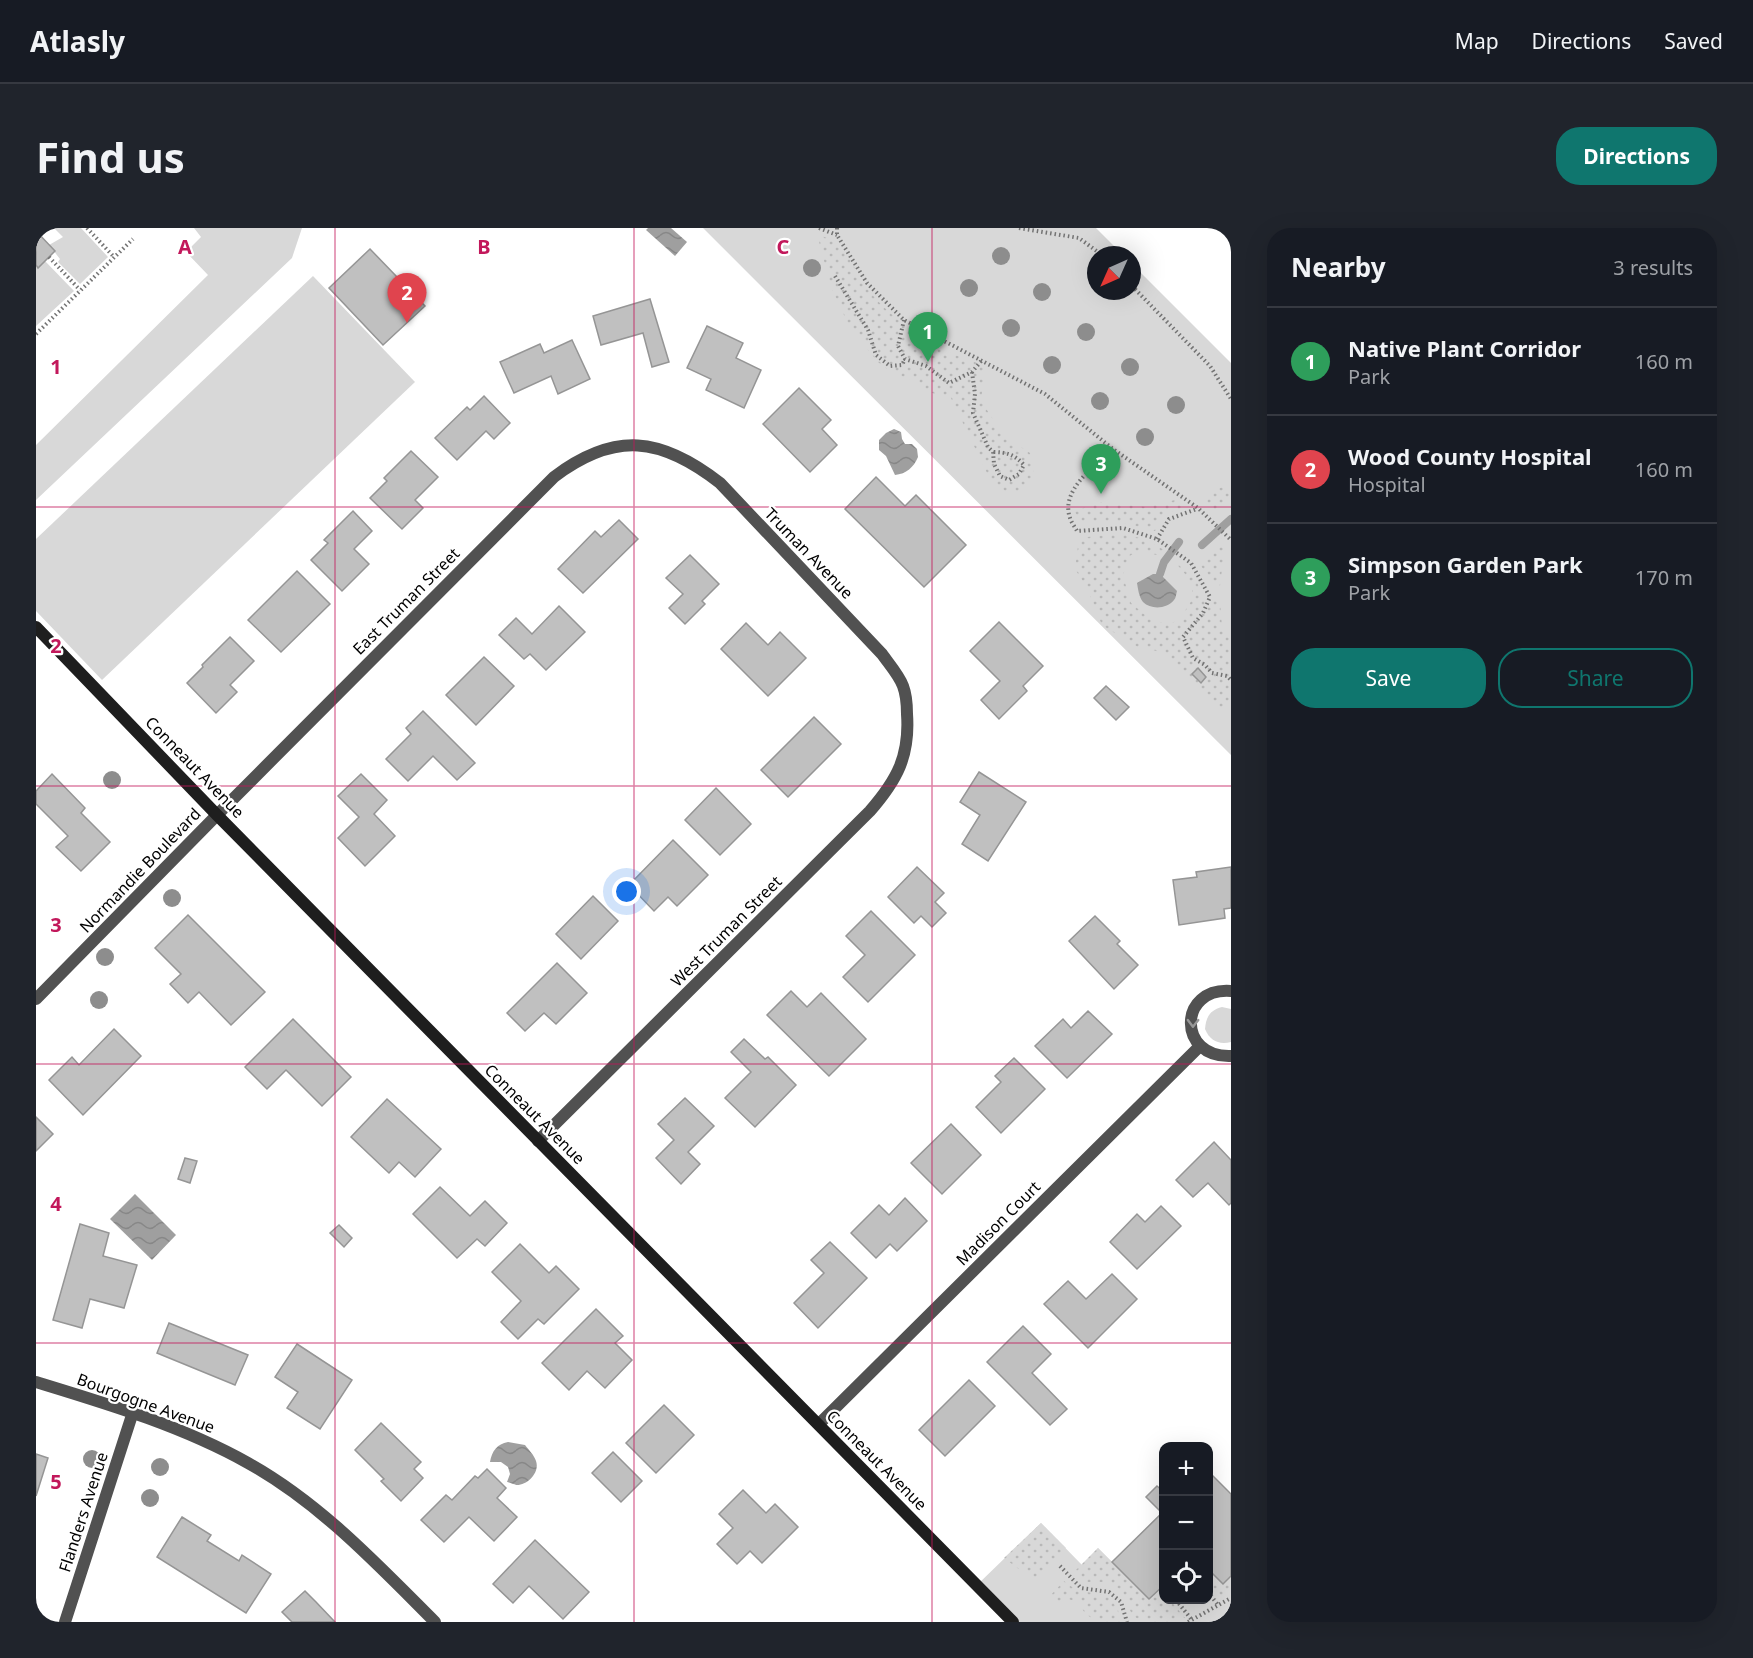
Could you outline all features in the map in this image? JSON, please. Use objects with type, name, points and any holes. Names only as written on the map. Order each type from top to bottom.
[{"type":"street","name":"Truman Avenue","points":[[638,445],[671,452],[703,470],[720,483],[857,626],[882,654],[903,686],[908,727]]},
{"type":"street","name":"East Truman Street","points":[[217,814],[554,477],[571,464],[590,454],[610,448],[638,445]]},
{"type":"street","name":"Conneaut Avenue","points":[[36,627],[538,1142],[1013,1622]]},
{"type":"street","name":"West Truman Street","points":[[538,1142],[870,811],[890,788],[900,769],[908,727]]},
{"type":"street","name":"Normandie Boulevard","points":[[36,999],[217,814]]},
{"type":"street","points":[[1231,991],[1211,992],[1195,1006],[1191,1016],[1191,1027],[1200,1046],[1209,1053],[1231,1056]]},
{"type":"street","name":"Madison Court","points":[[819,1424],[1200,1046]]},
{"type":"street","name":"Bourgogne Avenue","points":[[36,1382],[133,1412],[199,1438],[248,1463],[300,1497],[346,1534],[435,1622]]},
{"type":"street","name":"Flanders Avenue","points":[[65,1622],[133,1412]]},
{"type":"path","points":[[87,228],[114,257]]},
{"type":"path","points":[[819,228],[837,235]]},
{"type":"path","points":[[837,228],[837,235],[867,283],[904,320],[1045,394],[1113,449],[1198,508],[1231,540]]},
{"type":"path","points":[[1019,228],[1079,238],[1090,246]]},
{"type":"path","points":[[36,334],[133,239]]},
{"type":"path","points":[[49,257],[80,290]]},
{"type":"path","points":[[836,276],[868,330],[876,355],[890,366],[902,365],[905,358]]},
{"type":"path","points":[[1141,295],[1210,366],[1231,399]]},
{"type":"path","points":[[904,320],[898,346],[905,358],[926,366],[949,383],[972,372],[982,360]]},
{"type":"path","points":[[972,372],[975,393],[973,413],[988,447],[993,452],[994,464],[1000,476],[1009,480],[1019,474],[1024,465],[1017,457],[1005,452],[993,452]]},
{"type":"path","points":[[1113,449],[1086,475],[1069,497],[1069,518],[1077,531],[1123,528],[1157,539],[1191,563],[1210,597],[1203,613],[1183,637],[1193,658],[1205,664],[1212,673],[1227,676],[1231,680]]},
{"type":"path","points":[[1157,539],[1168,519],[1198,508]]},
{"type":"path","points":[[1060,1566],[1081,1588],[1109,1592],[1121,1602],[1127,1622]]},
{"type":"path","points":[[1213,1598],[1218,1605]]},
{"type":"path","points":[[1179,1604],[1190,1621],[1231,1598]]},
{"type":"shaded area","points":[[54,228],[81,228],[108,257],[80,284],[58,262],[60,259],[49,245],[63,237]]},
{"type":"shaded area","points":[[194,228],[302,228],[292,258],[36,500],[36,445],[208,275],[186,252],[201,237]]},
{"type":"shaded area","points":[[703,228],[1096,228],[1114,246],[1087,246],[1087,300],[1141,300],[1141,273],[1231,363],[1231,755]]},
{"type":"shaded area","points":[[817,234],[838,244],[866,287],[904,325],[935,345],[985,365],[981,401],[1004,436],[1030,453],[1035,479],[1021,491],[1005,491],[989,477],[950,396],[940,396],[925,390],[914,381],[891,372],[878,362],[850,328],[831,287]]},
{"type":"shaded area","points":[[45,261],[74,291],[36,326],[36,265],[38,267]]},
{"type":"shaded area","points":[[313,276],[415,382],[102,680],[36,611],[36,539]]},
{"type":"shaded area","points":[[1231,486],[1231,496],[1218,508],[1216,517],[1201,500],[1210,492]]},
{"type":"shaded area","points":[[1175,500],[1183,507],[1164,515],[1155,531],[1124,523],[1082,523],[1074,511],[1101,502],[1146,507]]},
{"type":"shaded area","points":[[1114,534],[1142,539],[1167,552],[1160,556],[1139,550],[1128,557],[1123,576],[1131,603],[1151,620],[1169,624],[1179,620],[1192,600],[1192,585],[1175,562],[1177,557],[1192,571],[1203,596],[1220,602],[1222,627],[1231,641],[1231,704],[1224,711],[1166,654],[1139,648],[1102,625],[1087,588],[1075,569],[1079,538]]},
{"type":"shaded area","points":[[1221,538],[1225,544],[1219,594],[1208,574],[1199,564],[1211,558]]},
{"type":"shaded area","points":[[1222,1007],[1231,1009],[1231,1042],[1215,1041],[1209,1037],[1205,1029],[1209,1015]]},
{"type":"shaded area","points":[[1213,1476],[1231,1494],[1231,1622],[1013,1622],[977,1585],[1041,1523],[1082,1565],[1098,1548],[1112,1562],[1159,1515],[1159,1604],[1213,1604]]},
{"type":"shaded area","points":[[1041,1523],[1066,1548],[1035,1581],[1004,1558]]},
{"type":"shaded area","points":[[1098,1548],[1149,1599],[1159,1589],[1159,1604],[1173,1604],[1185,1618],[1175,1618],[1170,1622],[1149,1622],[1137,1618],[1129,1608],[1122,1590],[1102,1582],[1085,1582],[1076,1570]]},
{"type":"shaded area","points":[[1213,1574],[1223,1584],[1231,1576],[1229,1595],[1217,1599],[1213,1594]]},
{"type":"shaded area","points":[[1064,1581],[1076,1590],[1109,1596],[1118,1610],[1120,1622],[1095,1620],[1086,1614],[1078,1602],[1068,1599],[1057,1605],[1049,1597]]},
{"type":"water","points":[[648,228],[671,228],[687,242],[675,256],[646,230]]},
{"type":"water","points":[[894,429],[901,432],[905,444],[912,444],[917,449],[918,457],[909,469],[895,475],[886,456],[879,450],[879,440]]},
{"type":"water","points":[[1153,574],[1160,574],[1177,591],[1171,603],[1159,607],[1146,605],[1143,602],[1137,583]]},
{"type":"water","points":[[135,1194],[176,1235],[152,1260],[110,1219]]},
{"type":"water","points":[[508,1442],[525,1445],[536,1461],[535,1473],[525,1483],[517,1485],[507,1482],[510,1474],[508,1467],[501,1462],[490,1462],[496,1449]]},
{"type":"building","points":[[36,231],[55,251],[38,268],[36,265]]},
{"type":"building","points":[[370,249],[425,306],[383,345],[329,288]]},
{"type":"building","points":[[650,299],[669,362],[652,367],[643,333],[601,345],[593,316]]},
{"type":"building","points":[[707,326],[743,343],[736,358],[761,370],[744,408],[706,390],[711,379],[687,368]]},
{"type":"building","points":[[572,340],[590,379],[558,394],[551,376],[514,393],[500,362],[540,344],[544,353]]},
{"type":"building","points":[[799,388],[831,420],[822,429],[837,445],[810,472],[763,424]]},
{"type":"building","points":[[484,396],[510,423],[494,439],[486,431],[457,460],[435,438],[467,407],[470,410]]},
{"type":"building","points":[[411,451],[438,477],[415,500],[423,508],[402,529],[370,498],[387,481],[384,478]]},
{"type":"building","points":[[876,477],[905,506],[916,495],[966,545],[924,587],[845,509]]},
{"type":"building","points":[[353,511],[372,531],[354,549],[369,564],[342,591],[311,560],[328,543],[324,540]]},
{"type":"building","points":[[619,520],[638,539],[583,593],[558,569],[595,531],[601,537]]},
{"type":"building","points":[[690,555],[719,584],[702,601],[705,604],[685,624],[669,608],[683,594],[666,578]]},
{"type":"building","points":[[297,571],[330,604],[281,652],[248,620]]},
{"type":"building","points":[[559,606],[585,632],[546,670],[530,654],[524,659],[499,635],[516,618],[532,634]]},
{"type":"building","points":[[999,622],[1043,666],[1023,686],[1027,691],[999,719],[981,700],[1000,681],[970,651]]},
{"type":"building","points":[[746,623],[768,645],[780,632],[806,658],[768,696],[721,649]]},
{"type":"building","points":[[230,637],[254,661],[230,685],[237,692],[216,713],[187,683]]},
{"type":"building","points":[[484,657],[514,686],[476,725],[446,695]]},
{"type":"building","points":[[1198,668],[1206,677],[1201,683],[1192,674]]},
{"type":"building","points":[[1106,686],[1129,707],[1116,720],[1094,698]]},
{"type":"building","points":[[423,711],[475,763],[457,780],[433,756],[408,781],[386,759],[411,734],[406,728]]},
{"type":"building","points":[[814,717],[841,744],[788,797],[761,770]]},
{"type":"building","points":[[979,772],[1026,802],[988,861],[962,844],[980,815],[960,802]]},
{"type":"building","points":[[52,774],[85,808],[81,813],[110,842],[81,871],[56,847],[68,836],[36,804],[36,791]]},
{"type":"building","points":[[361,774],[387,800],[374,814],[395,836],[365,866],[338,838],[359,817],[338,796]]},
{"type":"building","points":[[716,788],[751,824],[720,855],[685,820]]},
{"type":"building","points":[[673,840],[708,875],[677,906],[668,897],[654,911],[629,885]]},
{"type":"building","points":[[917,867],[944,893],[935,902],[946,913],[932,927],[921,916],[914,923],[888,897]]},
{"type":"building","points":[[1231,867],[1231,908],[1224,909],[1225,918],[1179,925],[1173,880],[1197,877],[1196,872]]},
{"type":"building","points":[[593,896],[618,921],[581,959],[556,934]]},
{"type":"building","points":[[871,911],[915,955],[868,1002],[843,977],[865,955],[846,936]]},
{"type":"building","points":[[188,915],[265,992],[231,1025],[199,992],[188,1003],[170,984],[181,974],[155,948]]},
{"type":"building","points":[[1095,916],[1120,941],[1117,944],[1138,965],[1114,989],[1069,941]]},
{"type":"building","points":[[557,963],[587,993],[556,1024],[544,1013],[525,1031],[507,1013]]},
{"type":"building","points":[[791,991],[807,1007],[821,993],[866,1039],[829,1076],[767,1015]]},
{"type":"building","points":[[1088,1011],[1112,1034],[1067,1078],[1035,1046],[1063,1019],[1071,1028]]},
{"type":"building","points":[[293,1019],[351,1077],[322,1106],[286,1070],[267,1089],[245,1067]]},
{"type":"building","points":[[114,1029],[141,1056],[83,1115],[49,1080],[72,1057],[79,1065]]},
{"type":"building","points":[[744,1039],[765,1059],[768,1057],[796,1085],[755,1127],[725,1098],[751,1072],[731,1052]]},
{"type":"building","points":[[1014,1058],[1045,1089],[1001,1133],[976,1107],[1001,1082],[995,1076]]},
{"type":"building","points":[[685,1098],[714,1126],[688,1152],[700,1164],[681,1184],[656,1158],[674,1140],[658,1124]]},
{"type":"building","points":[[387,1099],[441,1149],[415,1177],[399,1162],[389,1173],[351,1137]]},
{"type":"building","points":[[36,1117],[53,1134],[36,1151]]},
{"type":"building","points":[[951,1124],[981,1155],[942,1194],[911,1163]]},
{"type":"building","points":[[1214,1142],[1231,1160],[1231,1203],[1229,1205],[1208,1183],[1193,1197],[1176,1180]]},
{"type":"building","points":[[185,1158],[197,1161],[190,1183],[178,1179]]},
{"type":"building","points":[[440,1187],[470,1216],[485,1201],[507,1223],[485,1246],[477,1239],[457,1258],[413,1214]]},
{"type":"building","points":[[905,1198],[927,1221],[897,1251],[890,1244],[876,1258],[851,1233],[879,1205],[889,1215]]},
{"type":"building","points":[[1161,1206],[1181,1226],[1137,1269],[1110,1242],[1137,1214],[1145,1222]]},
{"type":"building","points":[[80,1224],[109,1233],[103,1256],[137,1265],[124,1308],[90,1299],[82,1328],[53,1320]]},
{"type":"building","points":[[339,1225],[352,1238],[344,1247],[330,1233]]},
{"type":"building","points":[[830,1242],[867,1278],[818,1328],[794,1303],[824,1273],[811,1260]]},
{"type":"building","points":[[520,1244],[549,1273],[556,1266],[579,1289],[544,1324],[538,1319],[518,1339],[501,1322],[521,1301],[492,1272]]},
{"type":"building","points":[[1112,1274],[1137,1299],[1088,1348],[1044,1304],[1068,1281],[1086,1299]]},
{"type":"building","points":[[596,1309],[623,1336],[615,1343],[632,1360],[605,1388],[587,1371],[569,1390],[542,1363]]},
{"type":"building","points":[[169,1323],[248,1355],[235,1385],[157,1353]]},
{"type":"building","points":[[1023,1326],[1051,1354],[1032,1373],[1067,1409],[1050,1425],[987,1362]]},
{"type":"building","points":[[297,1344],[352,1380],[320,1429],[287,1408],[298,1392],[275,1377]]},
{"type":"building","points":[[969,1380],[995,1406],[945,1456],[919,1430]]},
{"type":"building","points":[[664,1405],[694,1435],[656,1473],[626,1443]]},
{"type":"building","points":[[381,1423],[421,1462],[414,1469],[423,1478],[401,1501],[381,1481],[384,1479],[355,1450]]},
{"type":"building","points":[[613,1452],[642,1481],[621,1502],[592,1473]]},
{"type":"building","points":[[36,1454],[48,1458],[36,1496]]},
{"type":"building","points":[[487,1469],[506,1488],[497,1498],[517,1517],[494,1541],[469,1517],[444,1542],[421,1520],[446,1495],[452,1500],[475,1476],[478,1478]]},
{"type":"building","points":[[1213,1476],[1231,1494],[1231,1576],[1223,1584],[1213,1574]]},
{"type":"building","points":[[1157,1486],[1159,1488],[1159,1510],[1146,1497]]},
{"type":"building","points":[[743,1490],[766,1513],[775,1504],[798,1527],[762,1563],[750,1551],[737,1564],[717,1544],[733,1528],[719,1514]]},
{"type":"building","points":[[1159,1516],[1159,1590],[1149,1599],[1112,1562]]},
{"type":"building","points":[[182,1517],[211,1535],[207,1541],[239,1561],[242,1555],[271,1574],[246,1613],[157,1557]]},
{"type":"building","points":[[535,1540],[589,1592],[563,1619],[529,1586],[513,1603],[493,1584]]},
{"type":"building","points":[[305,1591],[335,1622],[292,1622],[282,1612]]},
{"type":"waterway","points":[[1202,545],[1231,519]]},
{"type":"waterway","points":[[1160,574],[1164,562],[1179,542]]},
{"type":"place","name":"Wood County Hospital","points":[[407,323]]},
{"type":"place","name":"Native Plant Corridor","points":[[928,362]]},
{"type":"place","name":"Simpson Garden Park","points":[[1101,494]]}]
